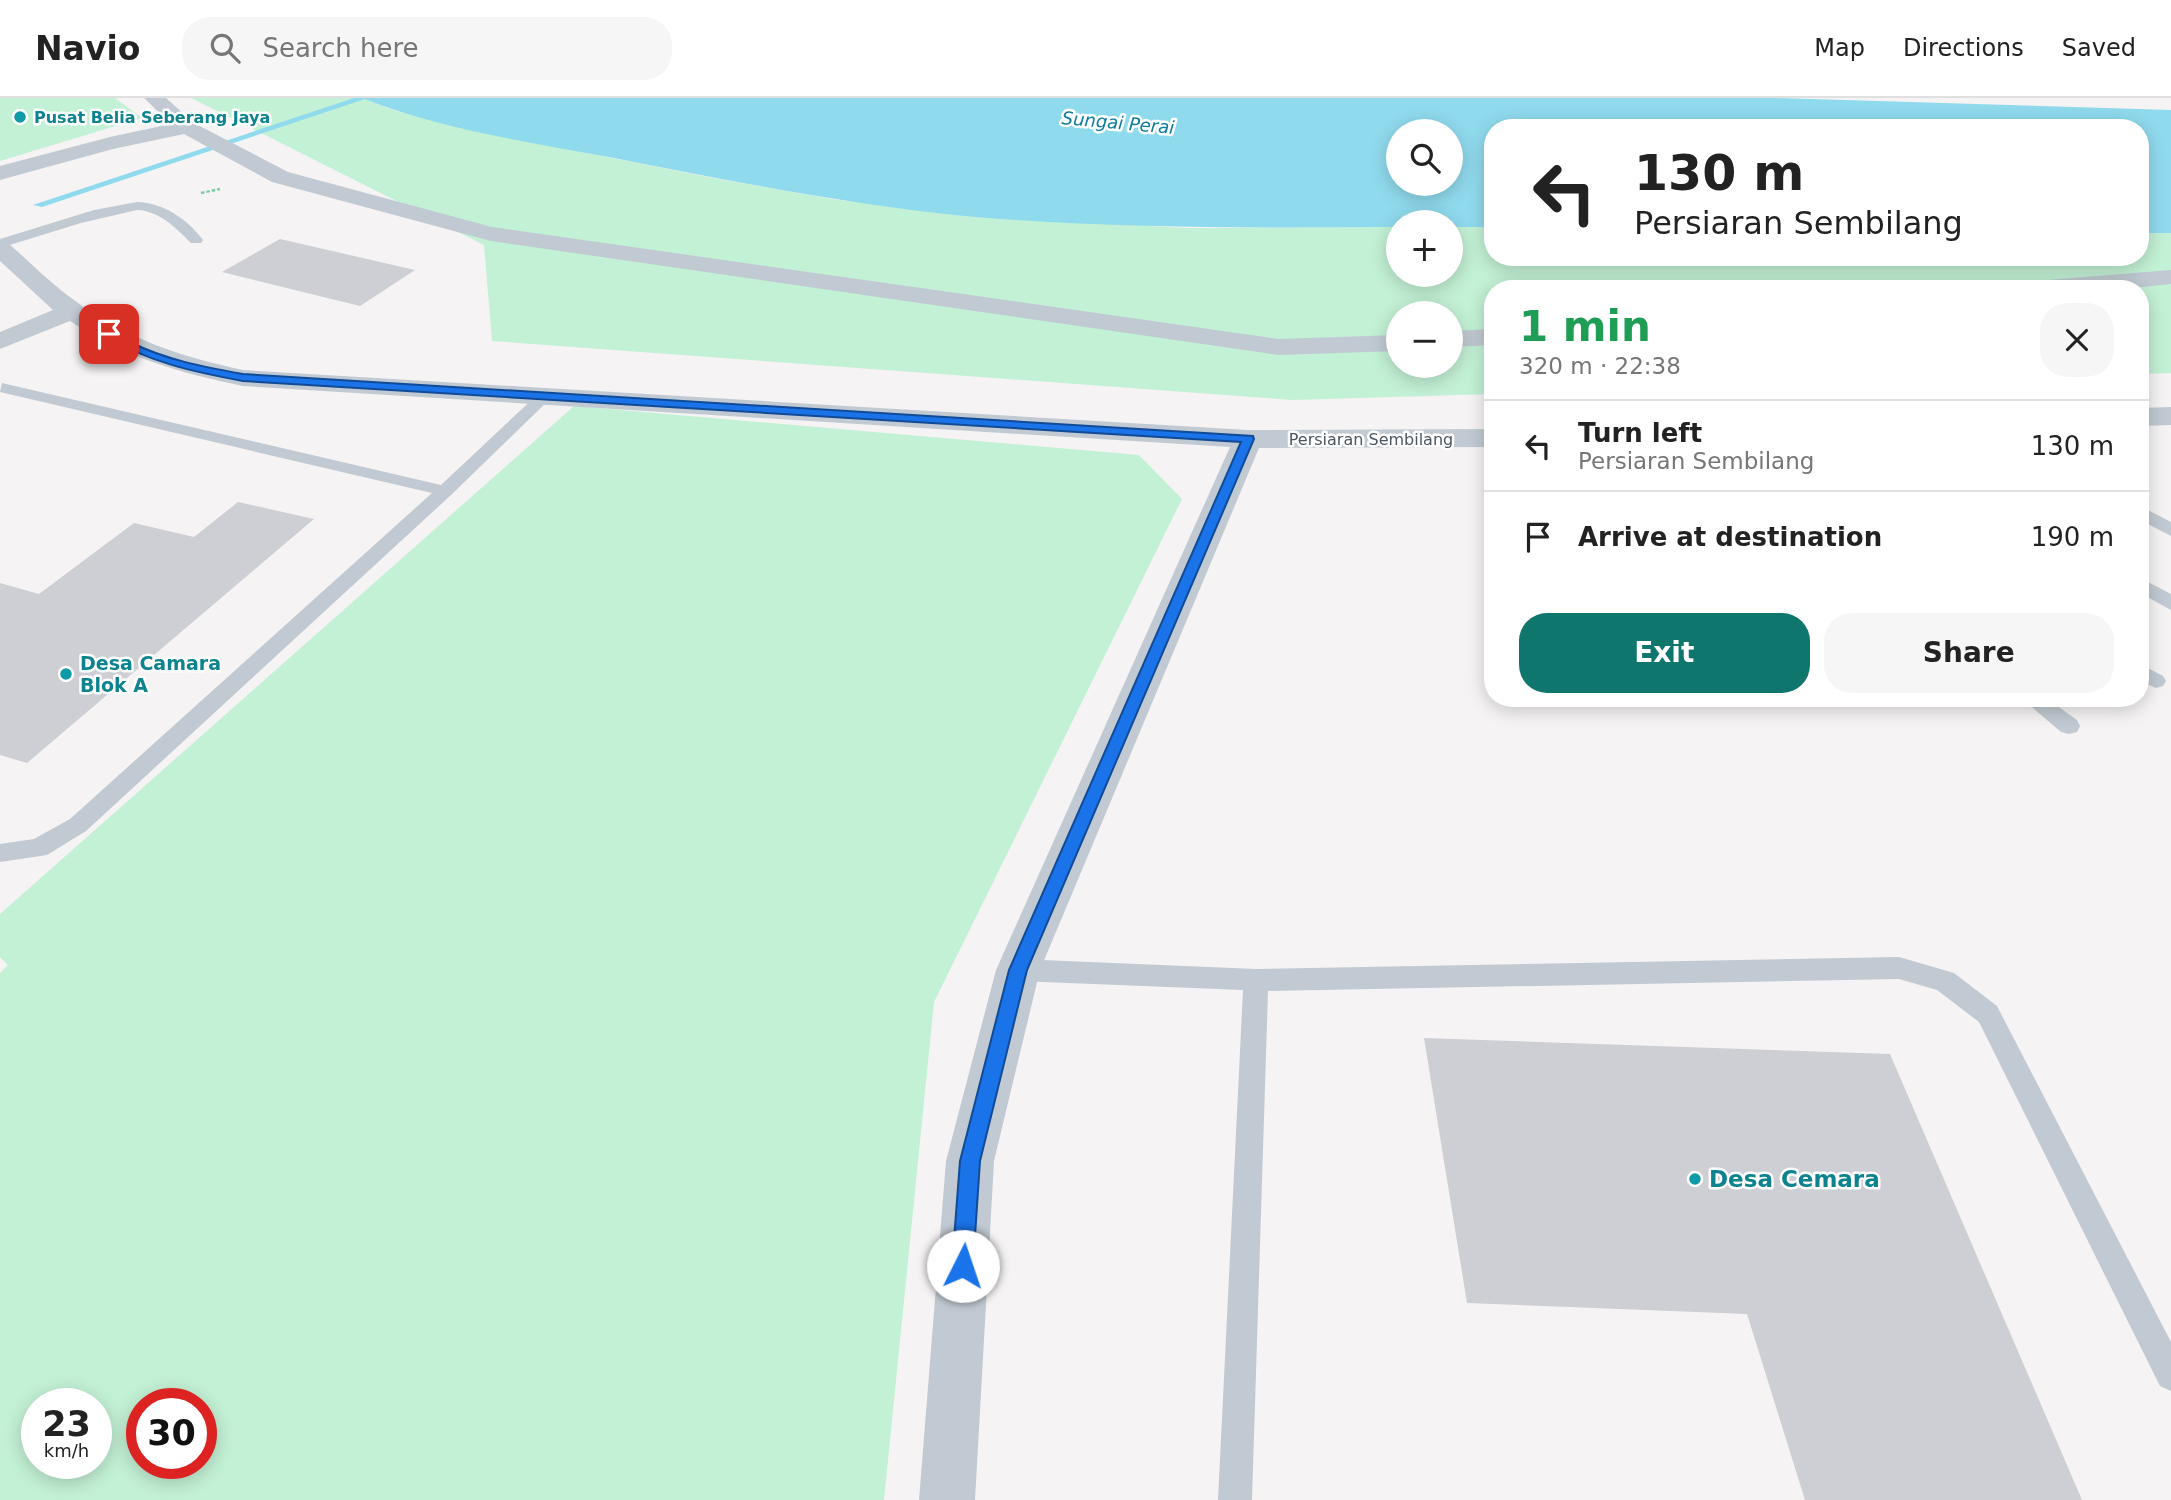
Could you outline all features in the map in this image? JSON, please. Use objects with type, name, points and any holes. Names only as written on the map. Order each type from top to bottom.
[{"type":"street","points":[[154,98],[187,127],[280,177],[491,234],[1279,347],[1386,344]]},
{"type":"street","points":[[0,173],[110,143],[187,127]]},
{"type":"street","name":"Persiaran Sembilang","points":[[0,246],[72,311],[128,345],[183,366],[243,378],[1248,439],[1484,438]]},
{"type":"street","points":[[2137,280],[2171,277]]},
{"type":"street","points":[[0,341],[72,311]]},
{"type":"street","points":[[1463,338],[1484,337]]},
{"type":"street","points":[[2149,417],[2171,416]]},
{"type":"street","points":[[947,1500],[970,1161],[1018,970],[1248,439]]},
{"type":"lane","points":[[0,246],[65,222],[145,204],[171,215],[196,240]]},
{"type":"lane","points":[[2,388],[445,491]]},
{"type":"lane","points":[[0,853],[40,848],[78,825],[445,491],[545,396]]},
{"type":"lane","points":[[2149,517],[2171,530]]},
{"type":"lane","points":[[2149,590],[2171,603]]},
{"type":"lane","points":[[2043,707],[2069,726]]},
{"type":"lane","points":[[1018,970],[1256,980],[1899,968],[1945,981],[1988,1014],[2171,1375]]},
{"type":"lane","points":[[1235,1500],[1256,980]]},
{"type":"path","points":[[145,204],[280,177]]},
{"type":"green space","points":[[0,98],[115,98],[142,118],[0,161]]},
{"type":"green space","points":[[191,98],[362,98],[396,111],[477,131],[713,178],[832,199],[965,216],[1187,228],[1386,227],[1386,287],[1463,287],[1463,227],[1484,227],[1484,266],[2149,266],[2149,233],[2171,233],[2171,373],[2149,374],[2149,280],[1484,280],[1484,394],[1293,400],[492,341],[484,245]]},
{"type":"green space","points":[[574,406],[1139,455],[1182,499],[934,1002],[884,1500],[0,1500],[0,973],[8,965],[0,957],[0,914]]},
{"type":"water","name":"Sungai Perai","points":[[362,98],[1775,98],[2171,110],[2171,233],[2149,233],[2149,119],[1484,119],[1484,227],[1463,227],[1463,210],[1386,210],[1386,227],[1127,225],[964,216],[876,205],[745,183],[455,127]]},
{"type":"building","points":[[280,239],[415,270],[360,306],[222,272]]},
{"type":"building","name":"Desa Camara Blok A","points":[[238,502],[314,519],[27,763],[0,755],[0,583],[39,594],[134,523],[194,537]]},
{"type":"building","name":"Desa Cemara","points":[[1424,1038],[1890,1054],[2082,1500],[1805,1500],[1747,1314],[1467,1303]]},
{"type":"waterway","points":[[38,205],[363,98]]},
{"type":"place","name":"Pusat Belia Seberang Jaya","points":[[20,117]]},
{"type":"place","name":"Desa Camara Blok A","points":[[66,674]]},
{"type":"place","name":"Desa Cemara","points":[[1695,1179]]},
{"type":"route","points":[[109,334],[128,345],[183,366],[243,378],[1248,439],[1018,970],[970,1161],[963,1266]]}]
